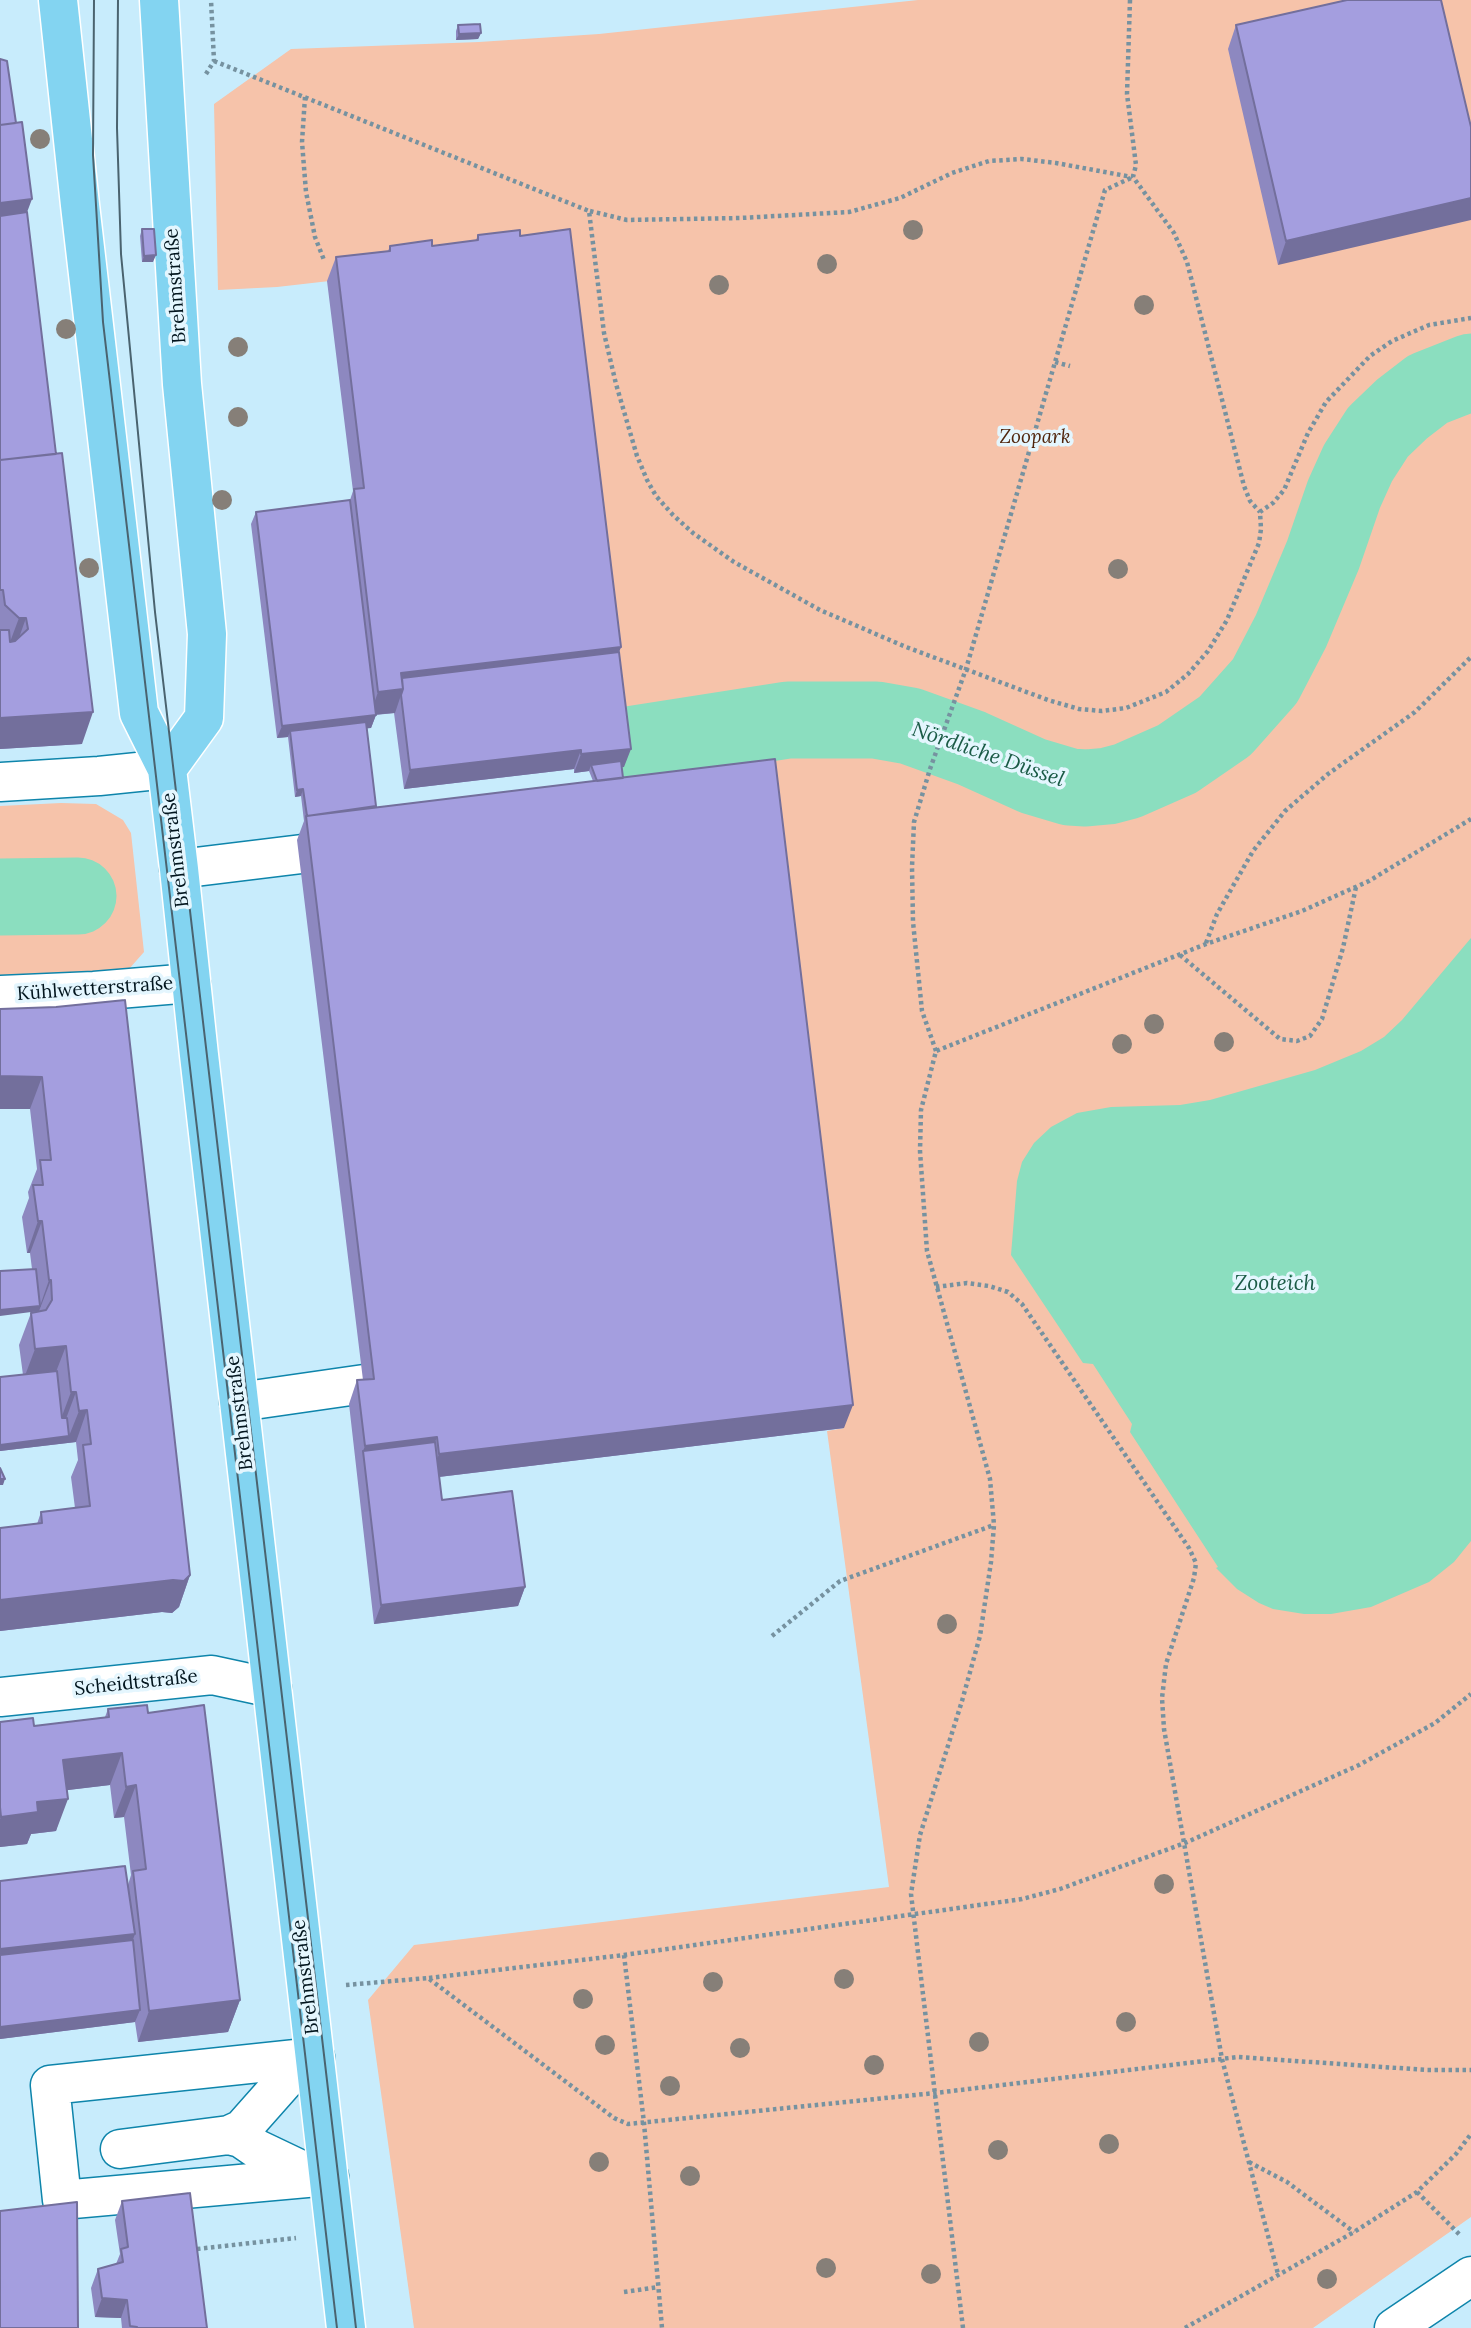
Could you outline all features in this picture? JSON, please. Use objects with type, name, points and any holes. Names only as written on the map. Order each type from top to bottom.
[{"type":"main road","name":"Brehmstraße","points":[[58,0],[139,713],[167,769],[346,2328]]},
{"type":"main road","name":"Brehmstraße","points":[[159,0],[182,384],[207,634],[204,718],[167,769]]},
{"type":"street","points":[[0,782],[167,769]]},
{"type":"street","points":[[179,869],[384,844]]},
{"type":"street","name":"Kühlwetterstraße","points":[[0,995],[191,983]]},
{"type":"street","points":[[239,1402],[418,1377],[442,1387]]},
{"type":"street","name":"Scheidtstraße","points":[[0,1697],[212,1675],[272,1688]]},
{"type":"street","points":[[120,2149],[229,2135],[242,2129],[296,2068],[315,2057]]},
{"type":"street","name":"Brehmstraße","points":[[315,2057],[50,2085],[62,2200],[329,2176]]},
{"type":"street","points":[[229,2135],[241,2138],[257,2149],[299,2169],[329,2176]]},
{"type":"street","points":[[1394,2328],[1471,2276]]},
{"type":"path","points":[[211,0],[214,61],[589,211],[627,220],[849,212],[900,198],[964,169],[989,161],[1022,159],[1133,177],[1174,233],[1187,262],[1244,486],[1250,501],[1259,512],[1259,543],[1227,620],[1208,651],[1166,692],[1126,708],[1102,711],[1079,709],[906,647],[820,610],[744,568],[692,533],[656,496],[637,456],[604,333],[589,211]]},
{"type":"path","points":[[1130,0],[1126,94],[1136,165],[1133,177]]},
{"type":"path","points":[[305,97],[302,142],[306,192],[315,237],[324,260]]},
{"type":"path","points":[[963,2328],[911,1895],[914,1860],[920,1835],[980,1636],[994,1525],[990,1479],[927,1251],[920,1151],[922,1110],[936,1051],[922,1011],[913,922],[914,822],[966,669],[1105,190],[1133,177]]},
{"type":"path","points":[[1259,512],[1273,503],[1284,490],[1308,433],[1326,402],[1370,356],[1413,331],[1429,325],[1471,318]]},
{"type":"path","points":[[1055,362],[1070,366]]},
{"type":"path","points":[[1206,944],[1217,914],[1253,851],[1285,811],[1328,774],[1415,712],[1471,657]]},
{"type":"path","points":[[936,1051],[1206,944],[1302,911],[1368,881],[1471,819]]},
{"type":"path","points":[[1179,955],[1280,1039],[1297,1041],[1310,1036],[1322,1019],[1343,948],[1356,886]]},
{"type":"path","points":[[936,1287],[967,1283],[989,1286],[1009,1292],[1022,1304],[1189,1548],[1195,1563],[1194,1578],[1166,1664],[1162,1698],[1164,1729],[1222,2059],[1278,2274]]},
{"type":"path","points":[[772,1636],[840,1581],[994,1525]]},
{"type":"path","points":[[307,1988],[428,1979],[624,1955],[1021,1899],[1060,1889],[1185,1843],[1359,1765],[1435,1723],[1471,1693]]},
{"type":"path","points":[[624,1955],[644,2123],[662,2328]]},
{"type":"path","points":[[428,1979],[614,2119],[628,2123],[934,2093],[1238,2057],[1427,2070],[1471,2070]]},
{"type":"path","points":[[1185,2328],[1354,2232],[1417,2192],[1456,2154],[1471,2134]]},
{"type":"path","points":[[1248,2162],[1287,2182],[1354,2232]]},
{"type":"path","points":[[190,2189],[198,2262]]},
{"type":"path","points":[[1417,2192],[1463,2239]]},
{"type":"path","points":[[197,2249],[335,2233]]},
{"type":"path","points":[[624,2292],[658,2287]]},
{"type":"green space","name":"Zoopark","points":[[918,0],[1471,0],[1471,2217],[1313,2328],[414,2328],[368,2000],[414,1945],[889,1887],[827,1431],[844,1428],[626,800],[624,767],[382,275],[277,287],[218,290],[214,104],[291,49],[479,42],[599,34]]},
{"type":"green space","points":[[96,804],[123,820],[131,833],[144,952],[129,969],[105,976],[0,978],[0,806]]},
{"type":"water","name":"Zooteich","points":[[1471,938],[1471,1541],[1454,1562],[1429,1582],[1371,1607],[1331,1614],[1304,1614],[1273,1609],[1237,1589],[1216,1568],[1218,1567],[1130,1432],[1132,1424],[1093,1364],[1083,1363],[1011,1255],[1017,1181],[1022,1162],[1034,1143],[1051,1127],[1077,1113],[1111,1107],[1180,1105],[1210,1100],[1315,1070],[1361,1051],[1384,1037],[1402,1020]]},
{"type":"building","points":[[1347,0],[1441,0],[1471,127],[1471,198],[1286,241],[1236,25]]},
{"type":"building","points":[[480,24],[481,33],[459,34],[458,25]]},
{"type":"building","points":[[0,59],[7,61],[16,123],[0,125]]},
{"type":"building","points":[[22,122],[32,199],[0,203],[0,125]]},
{"type":"building","points":[[27,212],[56,454],[0,460],[0,216]]},
{"type":"building","points":[[142,229],[154,229],[156,255],[144,256]]},
{"type":"building","points":[[570,229],[621,647],[401,673],[403,689],[378,692],[354,489],[364,488],[336,257],[390,251],[390,246],[432,240],[432,246],[478,240],[478,235],[520,230],[520,236]]},
{"type":"building","points":[[62,453],[93,712],[0,718],[0,630],[9,630],[10,642],[15,641],[28,629],[26,618],[19,618],[5,605],[3,590],[0,590],[0,460]]},
{"type":"building","points":[[350,500],[376,715],[282,726],[256,512]]},
{"type":"building","points":[[619,652],[631,749],[581,754],[581,750],[410,770],[401,695],[402,678]]},
{"type":"building","points":[[366,722],[376,806],[307,816],[303,789],[297,790],[290,731]]},
{"type":"building","points":[[775,759],[853,1405],[439,1454],[437,1437],[365,1446],[357,1380],[374,1379],[306,816]]},
{"type":"building","points":[[621,761],[623,778],[597,781],[591,765]]},
{"type":"building","points":[[125,1000],[190,1575],[184,1581],[173,1580],[0,1600],[0,1528],[42,1523],[41,1512],[90,1506],[83,1445],[91,1444],[87,1410],[79,1411],[76,1392],[71,1392],[66,1346],[35,1349],[31,1313],[46,1310],[52,1300],[42,1221],[38,1221],[33,1185],[43,1185],[40,1160],[51,1160],[42,1077],[0,1076],[0,1009]]},
{"type":"building","points":[[36,1269],[40,1306],[0,1310],[0,1271]]},
{"type":"building","points":[[57,1371],[62,1418],[67,1418],[69,1436],[0,1445],[0,1377]]},
{"type":"building","points":[[435,1442],[442,1500],[512,1491],[525,1587],[381,1605],[363,1451]]},
{"type":"building","points":[[147,1705],[148,1713],[204,1705],[240,2000],[149,2011],[133,1871],[146,1869],[136,1785],[126,1787],[122,1753],[63,1760],[68,1799],[37,1802],[38,1812],[1,1817],[0,1722],[33,1718],[34,1726],[109,1717],[108,1709]]},
{"type":"building","points":[[125,1866],[135,1934],[0,1949],[0,1881]]},
{"type":"building","points":[[133,1940],[140,2010],[0,2027],[0,1955]]},
{"type":"building","points":[[190,2193],[207,2328],[130,2326],[127,2300],[102,2298],[98,2269],[123,2262],[121,2249],[128,2247],[122,2201]]},
{"type":"building","points":[[77,2202],[78,2328],[0,2328],[0,2211]]},
{"type":"waterway","name":"Nördliche Düssel","points":[[628,745],[788,720],[876,720],[910,726],[971,748],[1033,776],[1070,787],[1108,786],[1127,781],[1177,759],[1225,726],[1265,681],[1291,631],[1358,463],[1378,432],[1428,389],[1471,372]]},
{"type":"waterway","name":"Nördliche Düssel","points":[[0,897],[78,896]]},
{"type":"tram line","points":[[94,0],[93,155],[103,322],[337,2328]]},
{"type":"tram line","points":[[118,0],[117,128],[121,254],[155,612],[356,2328]]}]
